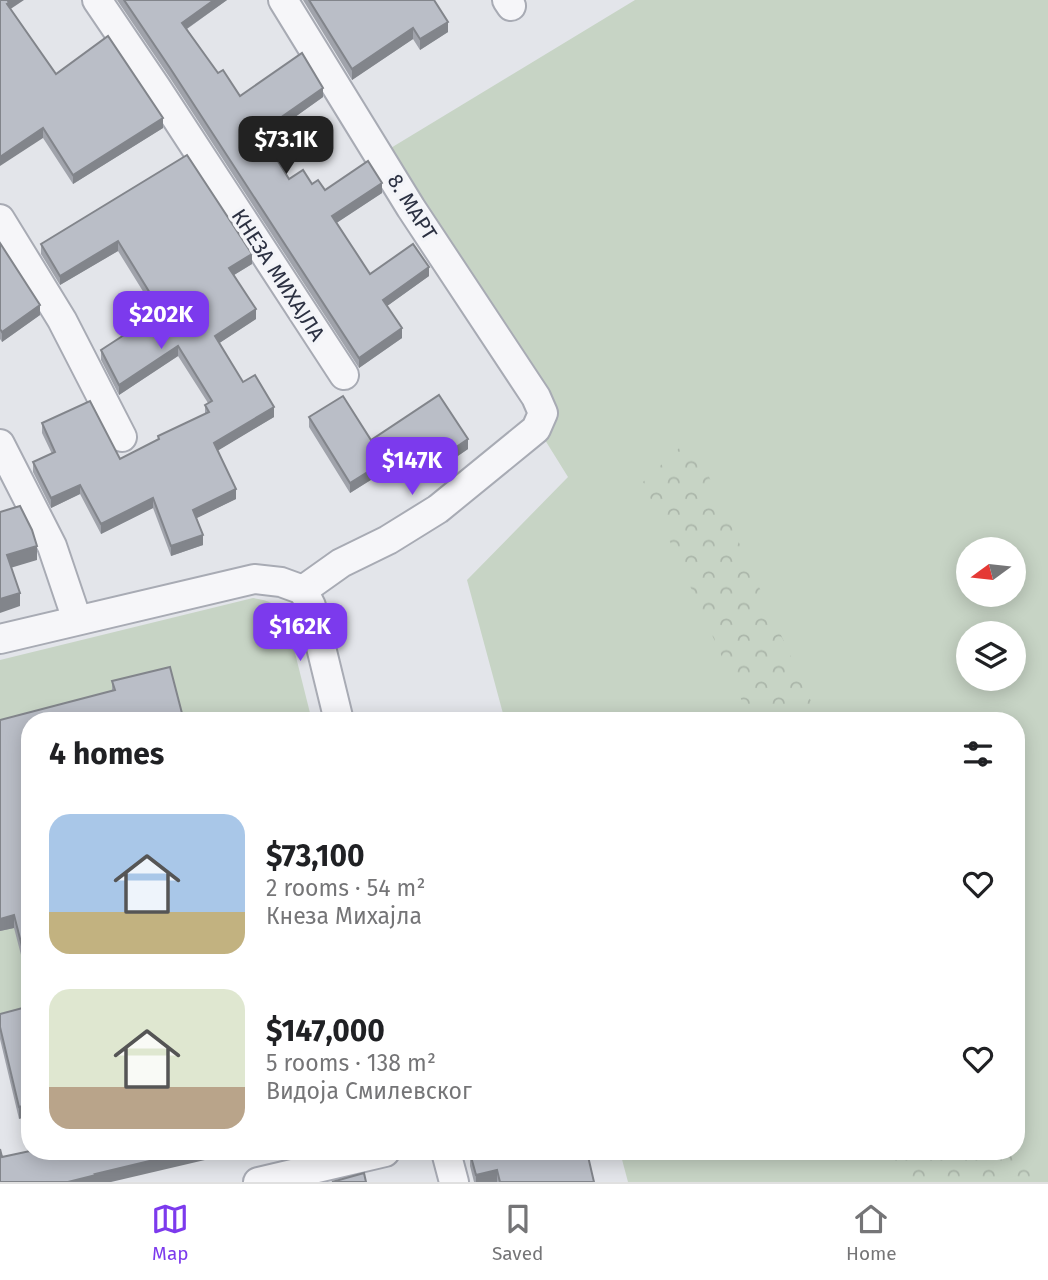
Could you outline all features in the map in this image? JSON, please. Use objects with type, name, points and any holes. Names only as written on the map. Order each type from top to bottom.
[{"type":"street","name":"КНЕЗА МИХАЈЛА","points":[[97,0],[344,375]]},
{"type":"street","name":"8. МАРТ","points":[[283,0],[411,208],[536,397],[543,413],[536,429],[438,509],[388,540],[341,563],[303,590]]},
{"type":"street","points":[[0,219],[62,320],[122,437]]},
{"type":"street","points":[[0,444],[52,546],[77,620]]},
{"type":"street","points":[[0,639],[254,579],[281,582],[303,590],[311,606],[338,712]]},
{"type":"street","points":[[258,1182],[351,1160]]},
{"type":"street","points":[[448,1160],[454,1182]]},
{"type":"green space","points":[[635,0],[1048,0],[1048,1182],[628,1182],[622,1160],[1025,1160],[1025,712],[503,712],[467,580],[568,477],[371,160]]},
{"type":"green space","points":[[691,437],[816,712],[747,712],[643,482]]},
{"type":"green space","points":[[253,598],[272,603],[286,617],[310,712],[21,712],[21,1010],[0,1015],[0,660]]},
{"type":"green space","points":[[1025,1157],[1037,1182],[900,1182],[889,1160],[1025,1160]]},
{"type":"building","points":[[0,0],[9,0],[7,4],[56,74],[108,36],[163,118],[73,175],[43,128],[0,157]]},
{"type":"building","points":[[124,0],[214,0],[182,23],[218,73],[223,70],[240,96],[302,53],[323,88],[260,132],[289,179],[303,170],[312,184],[318,180],[325,190],[368,161],[382,183],[332,216],[370,274],[413,244],[429,267],[383,300],[402,328],[359,358]]},
{"type":"building","points":[[309,0],[434,0],[448,22],[420,39],[413,28],[352,69]]},
{"type":"building","points":[[187,155],[252,254],[229,268],[256,309],[215,336],[243,382],[255,375],[274,407],[214,443],[236,489],[193,510],[203,535],[171,546],[153,498],[101,524],[80,485],[51,498],[33,462],[55,452],[42,423],[90,401],[120,459],[159,439],[158,436],[209,412],[205,405],[212,401],[178,346],[119,385],[101,350],[161,311],[118,241],[60,276],[41,244]]},
{"type":"building","points":[[0,243],[40,305],[2,332],[0,329]]},
{"type":"building","points":[[439,395],[468,439],[424,469],[409,446],[350,483],[309,417],[343,396],[371,440]]},
{"type":"building","points":[[20,506],[37,546],[7,555],[20,593],[0,599],[0,512]]},
{"type":"building","points":[[170,667],[182,712],[31,712],[115,690],[112,681]]},
{"type":"building","points":[[21,715],[21,942],[14,915],[0,919],[0,720]]},
{"type":"building","points":[[21,1008],[19,1107],[0,1027],[0,1014]]},
{"type":"building","points":[[0,1149],[2,1157],[21,1153],[21,1160],[154,1160],[68,1182],[0,1182]]},
{"type":"building","points":[[472,1160],[589,1160],[594,1182],[500,1182],[497,1170],[476,1175]]},
{"type":"building","points":[[364,1173],[366,1182],[332,1182]]}]
